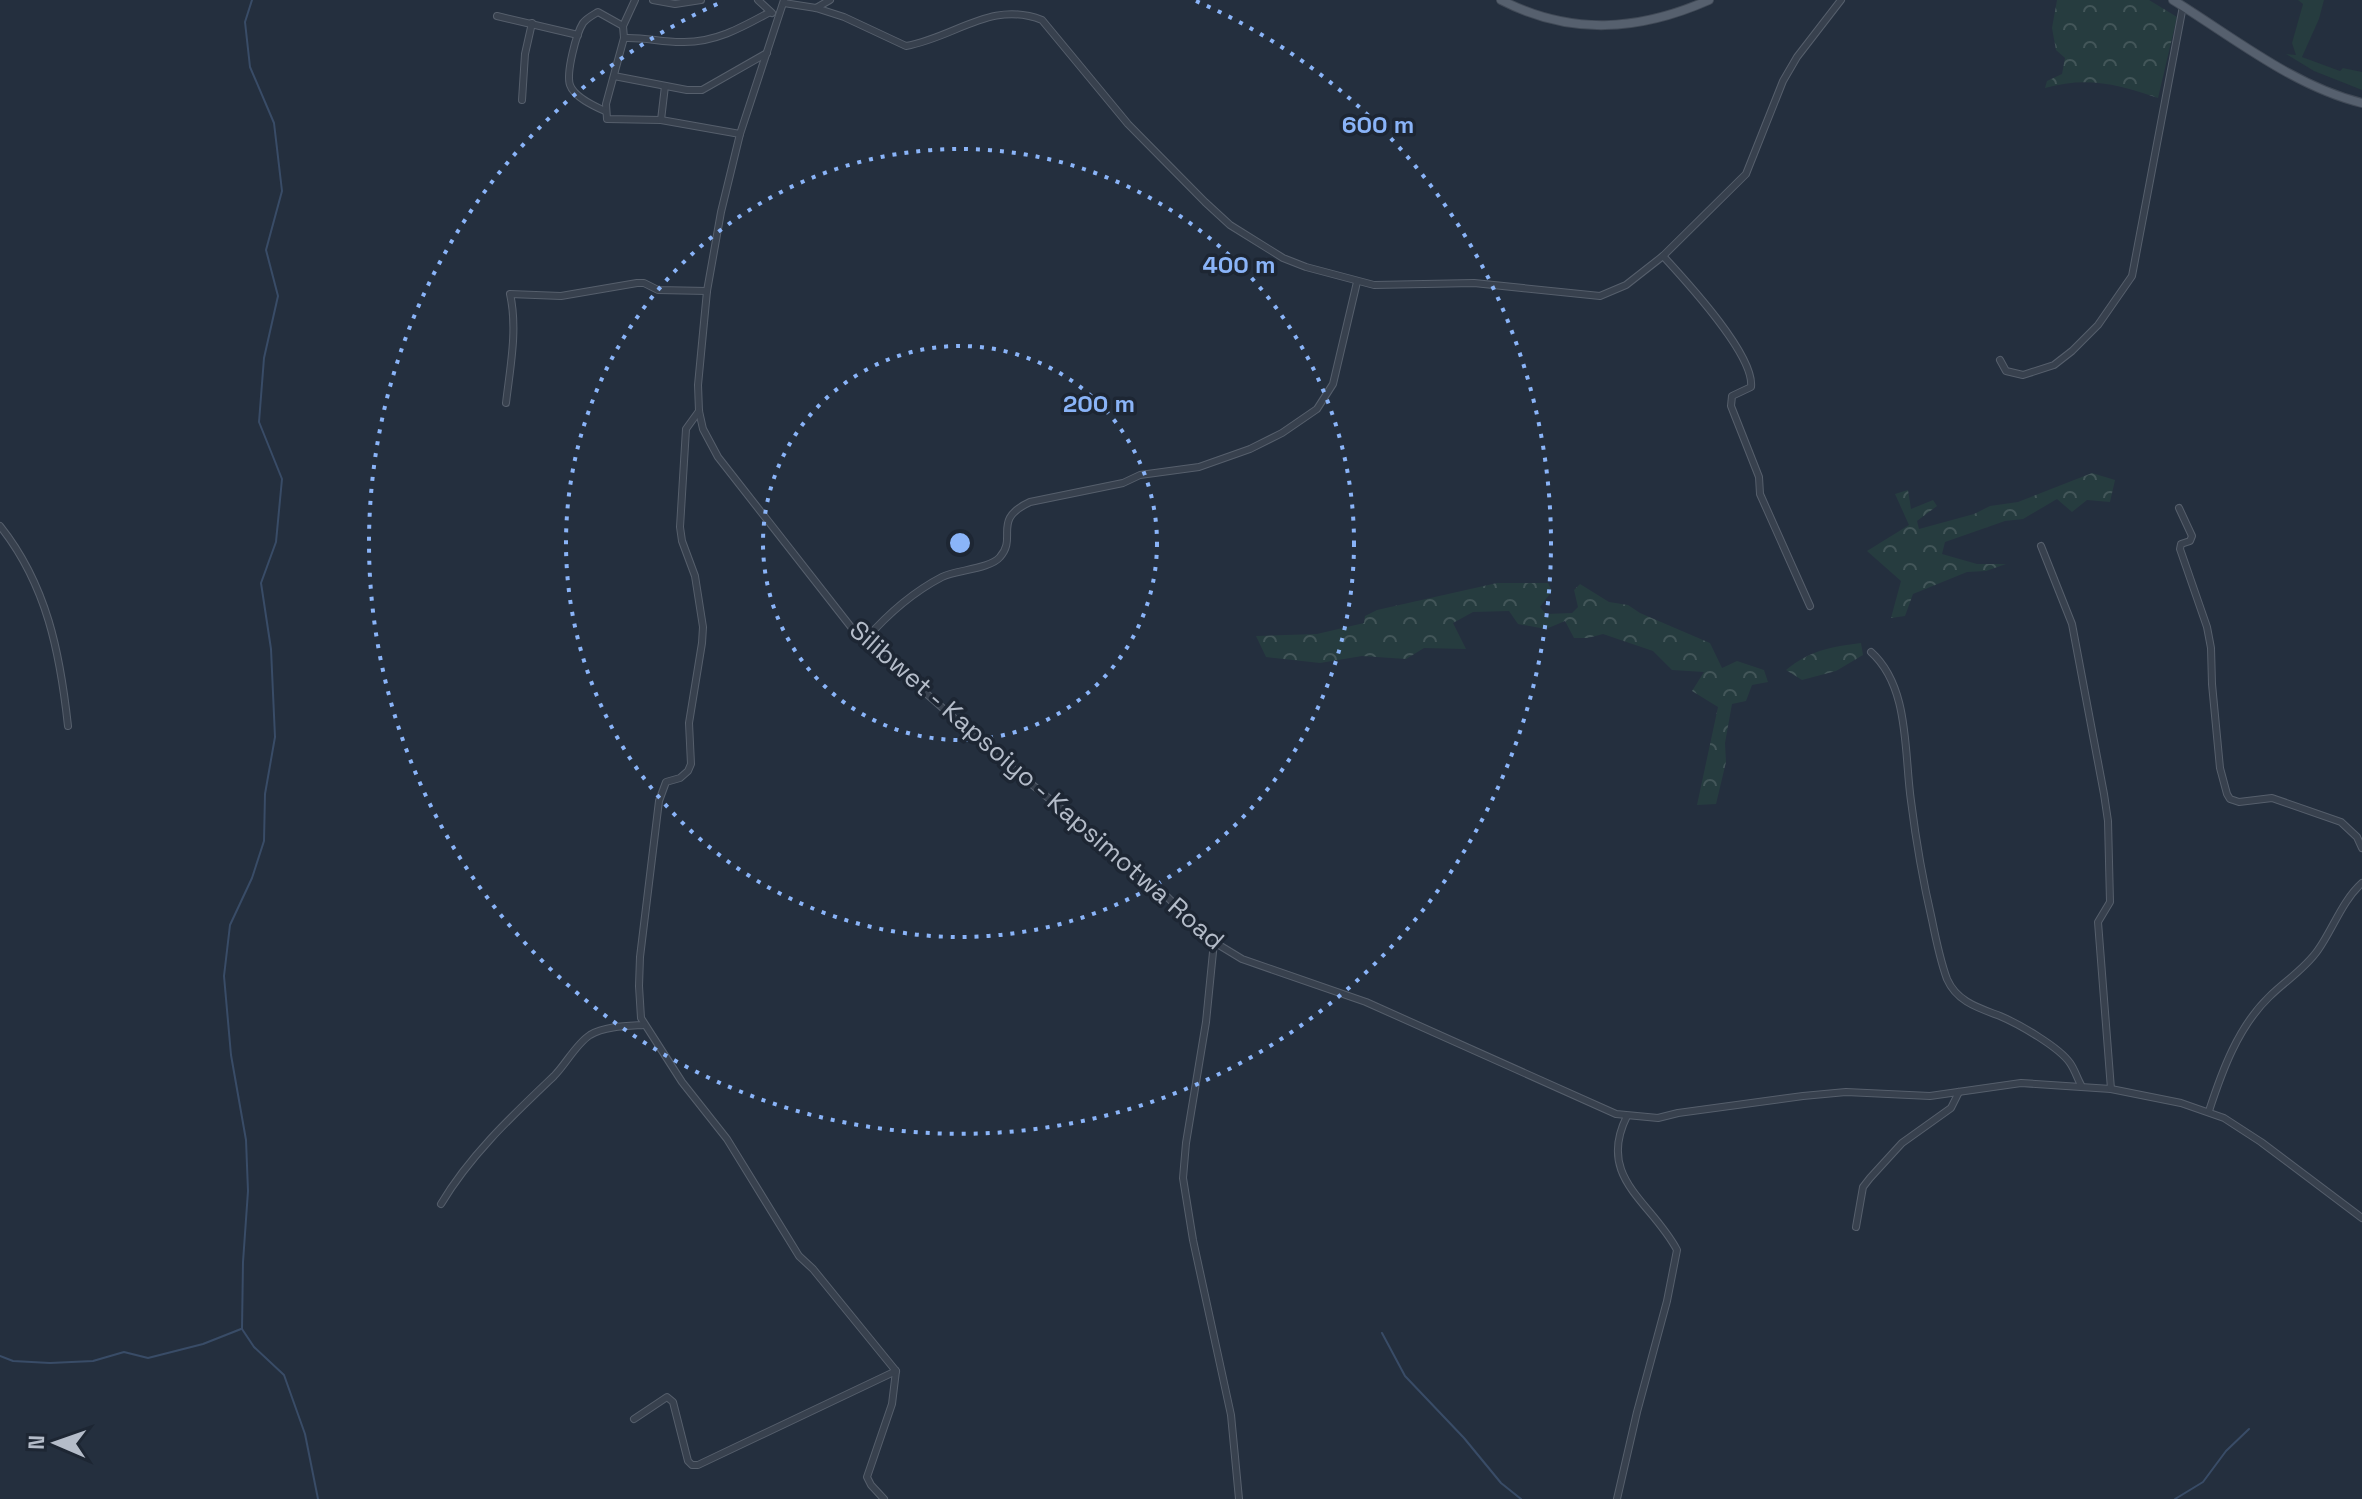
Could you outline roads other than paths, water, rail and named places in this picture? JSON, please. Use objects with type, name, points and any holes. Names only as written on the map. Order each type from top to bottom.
[{"type":"main road","points":[[1501,0],[1524,12],[1583,25],[1645,23],[1709,0]]},
{"type":"main road","points":[[2173,0],[2286,71],[2362,103]]},
{"type":"street","points":[[635,0],[623,26],[624,38],[605,111],[607,119],[661,120],[740,134]]},
{"type":"street","points":[[653,0],[675,4],[701,0]]},
{"type":"street","points":[[758,0],[779,16]]},
{"type":"street","points":[[816,8],[830,0]]},
{"type":"street","points":[[784,1],[816,8],[870,28],[906,46],[1004,6],[1030,11],[1042,20],[1128,124],[1230,225],[1283,258],[1357,282],[1391,286],[1474,283],[1600,296],[1626,285],[1663,256],[1746,174],[1783,81],[1797,57],[1841,0]]},
{"type":"street","name":"Silibwet - Kapsoiyo - Kapsimotwa Road","points":[[784,1],[740,134],[721,212],[707,291],[698,385],[703,429],[718,457],[827,599],[865,640],[989,749],[1161,891],[1214,942],[1242,959],[1366,1002],[1590,1104],[1627,1116],[1658,1118],[1846,1092],[1930,1096],[2021,1083],[2111,1089],[2181,1103],[2224,1118],[2362,1218]]},
{"type":"street","points":[[2000,360],[2006,371],[2018,375],[2031,374],[2054,365],[2098,325],[2132,276],[2183,6]]},
{"type":"street","points":[[605,111],[575,93],[570,85],[572,59],[583,22],[598,12],[623,26]]},
{"type":"street","points":[[624,38],[686,42],[705,40],[728,33],[770,12]]},
{"type":"street","points":[[497,16],[578,35]]},
{"type":"street","points":[[522,100],[525,54],[532,23]]},
{"type":"street","points":[[614,76],[702,90],[767,53]]},
{"type":"street","points":[[661,120],[665,86]]},
{"type":"street","points":[[1663,256],[1717,316],[1749,374],[1751,387],[1732,396],[1731,406],[1759,477],[1760,494],[1810,606]]},
{"type":"street","points":[[865,640],[901,604],[942,577],[994,562],[1001,557],[1007,523],[1018,508],[1030,502],[1123,483],[1140,475],[1199,467],[1250,449],[1282,433],[1317,409],[1325,400],[1339,369],[1357,282]]},
{"type":"street","points":[[506,403],[514,309],[510,294],[561,296],[637,283],[658,290],[707,291]]},
{"type":"street","points":[[699,411],[686,429],[680,527],[695,576],[703,627],[689,723],[691,764],[680,778],[666,782],[659,801],[640,957],[640,1007],[644,1025],[664,1050],[682,1082],[727,1139],[799,1256],[896,1371],[892,1404],[867,1477],[884,1499]]},
{"type":"street","points":[[2179,508],[2192,536],[2190,541],[2181,544],[2180,549],[2211,648],[2220,768],[2227,794],[2230,799],[2239,802],[2272,798],[2341,822],[2357,837],[2362,848]]},
{"type":"street","points":[[0,526],[20,554],[50,619],[62,670],[68,726]]},
{"type":"street","points":[[2041,546],[2072,624],[2108,821],[2110,902],[2098,922],[2111,1089]]},
{"type":"street","points":[[1871,652],[1882,661],[1890,675],[1901,708],[1911,802],[1925,887],[1949,983],[1965,1001],[1982,1011],[2000,1016],[2063,1056],[2081,1085]]},
{"type":"street","points":[[2209,1111],[2230,1057],[2249,1020],[2268,997],[2296,975],[2317,952],[2348,900],[2362,883]]},
{"type":"street","points":[[1214,942],[1206,1022],[1183,1178],[1193,1240],[1231,1415],[1239,1499]]},
{"type":"street","points":[[441,1204],[471,1162],[524,1102],[591,1035],[627,1025],[644,1025]]},
{"type":"street","points":[[1856,1227],[1863,1187],[1902,1143],[1951,1108],[1959,1092]]},
{"type":"street","points":[[1617,1499],[1677,1250],[1619,1169],[1618,1137],[1627,1116]]},
{"type":"street","points":[[634,1419],[670,1398],[688,1461],[698,1465],[896,1371]]},
{"type":"waterway","points":[[252,0],[245,22],[250,67],[274,123],[282,191],[266,250],[278,296],[264,358],[259,422],[282,479],[276,542],[261,583],[271,649],[275,737],[265,794],[264,841],[252,878],[230,925],[224,976],[231,1055],[246,1140],[248,1191],[242,1329],[254,1347],[284,1375],[305,1434],[318,1499]]},
{"type":"waterway","points":[[0,1356],[13,1361],[50,1363],[93,1361],[124,1352],[148,1358],[203,1344],[241,1329]]},
{"type":"waterway","points":[[1382,1333],[1405,1376],[1464,1438],[1501,1483],[1521,1499]]},
{"type":"waterway","points":[[2175,1499],[2203,1482],[2226,1451],[2249,1429]]}]
